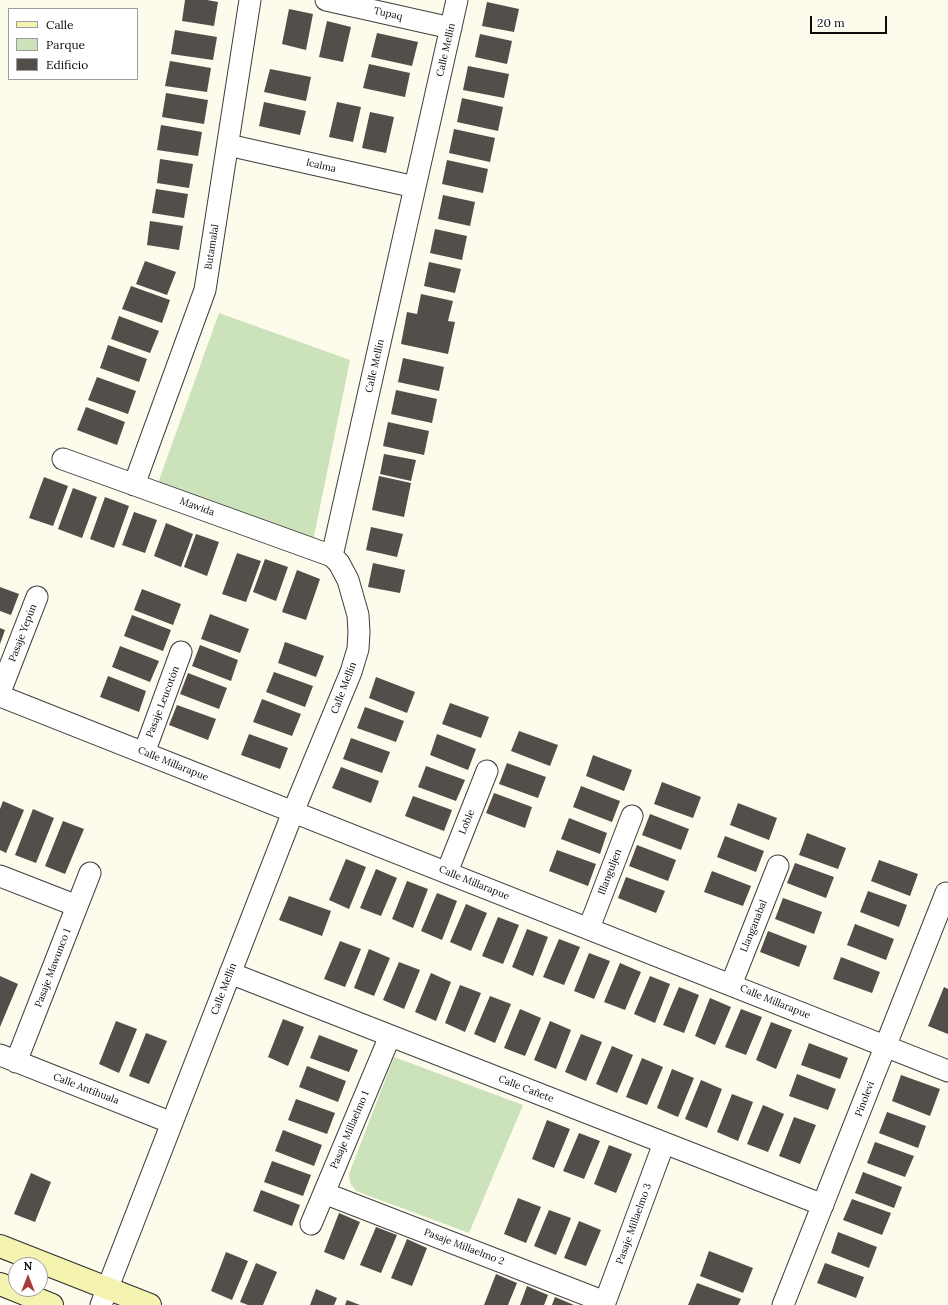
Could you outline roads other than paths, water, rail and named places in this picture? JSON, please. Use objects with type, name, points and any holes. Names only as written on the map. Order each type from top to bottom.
[{"type":"street","name":"Butamalal","points":[[134,485],[205,290],[250,0]]},
{"type":"street","name":"Tupaq","points":[[326,0],[451,28]]},
{"type":"street","name":"Calle Mellín","points":[[104,1297],[293,812],[352,672],[358,649],[358,616],[354,598],[343,570],[332,556],[457,0]]},
{"type":"street","name":"Icalma","points":[[228,145],[415,187]]},
{"type":"street","name":"Mawida","points":[[63,459],[332,556]]},
{"type":"street","name":"Pasaje Yepún","points":[[0,692],[37,597]]},
{"type":"street","name":"Pasaje Leucotón","points":[[144,753],[182,652]]},
{"type":"street","name":"Calle Millarapue","points":[[0,696],[948,1071]]},
{"type":"street","name":"Loble","points":[[447,872],[487,771]]},
{"type":"street","name":"Illanguljen","points":[[589,928],[632,816]]},
{"type":"street","name":"Llanganabal","points":[[731,985],[778,866]]},
{"type":"street","name":"Pasaje Mawunco 1","points":[[8,1059],[77,906],[90,873]]},
{"type":"street","points":[[0,876],[77,906]]},
{"type":"street","name":"Pinolevi","points":[[783,1305],[946,893]]},
{"type":"street","name":"Calle Cañete","points":[[230,973],[823,1205]]},
{"type":"street","name":"Pasaje Millaelmo 1","points":[[311,1224],[390,1036]]},
{"type":"street","name":"Calle Antihuala","points":[[8,1059],[172,1123]]},
{"type":"street","name":"Pasaje Millaelmo 3","points":[[604,1303],[664,1143]]},
{"type":"street","name":"Pasaje Millaelmo 2","points":[[324,1193],[604,1303]]},
{"type":"street","points":[[0,1246],[104,1297],[150,1305]]},
{"type":"street","points":[[0,1284],[52,1305]]}]
